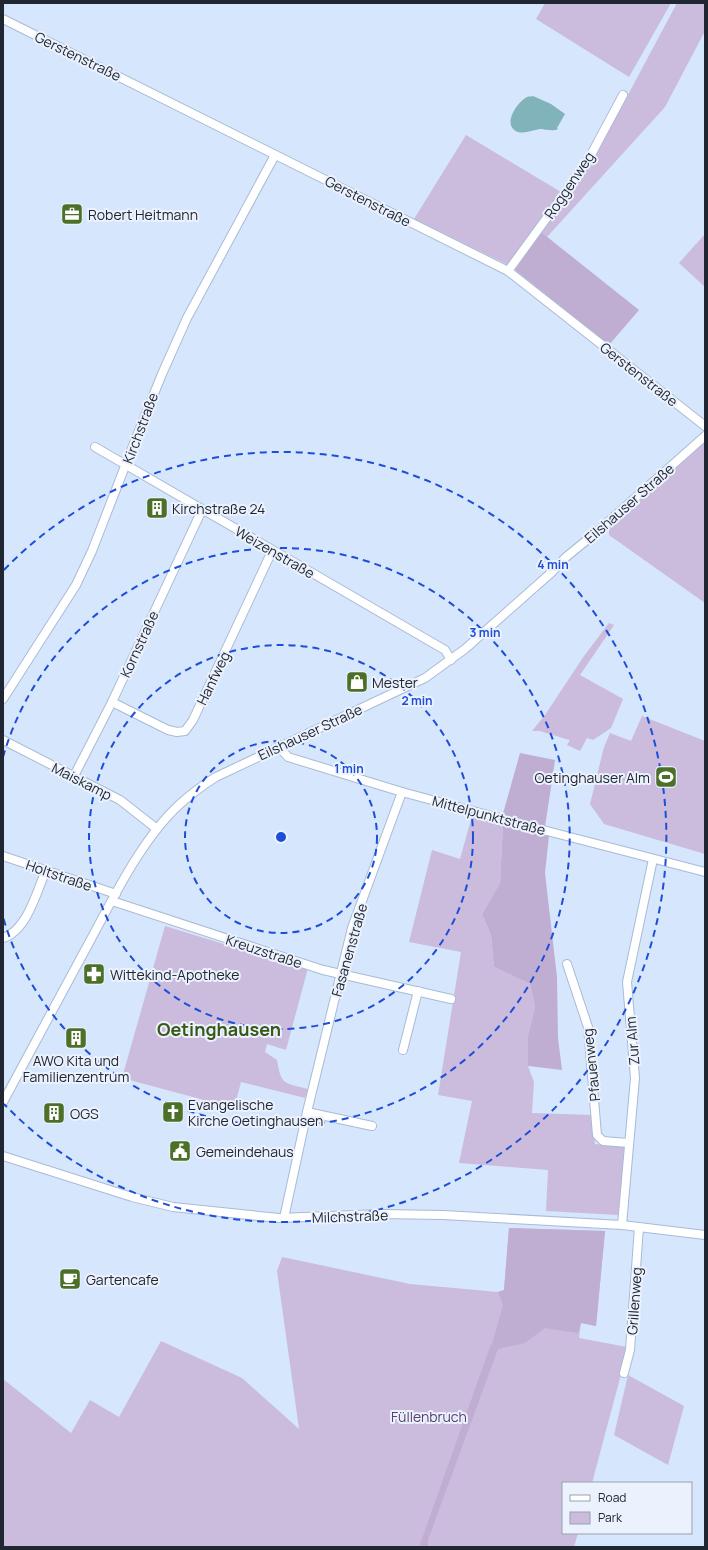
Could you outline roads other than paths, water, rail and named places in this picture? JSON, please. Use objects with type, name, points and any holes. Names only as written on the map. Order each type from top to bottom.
[{"type":"street","name":"Gerstenstraße","points":[[3,19],[508,271],[705,426]]},
{"type":"street","name":"Roggenweg","points":[[508,271],[586,164],[623,95]]},
{"type":"street","name":"Kirchstraße","points":[[3,699],[76,585],[92,551],[157,386],[187,318],[275,155]]},
{"type":"street","name":"Eilshauser Straße","points":[[3,1102],[143,847],[178,805],[198,789],[236,766],[425,678],[451,660],[547,577],[566,557],[598,531],[705,436]]},
{"type":"street","name":"Weizenstraße","points":[[95,447],[444,650],[451,660]]},
{"type":"street","name":"Kornstraße","points":[[74,776],[112,702],[202,510]]},
{"type":"street","name":"Hanfweg","points":[[112,702],[168,730],[177,732],[185,731],[190,726],[197,713],[272,551]]},
{"type":"street","name":"Maiskamp","points":[[3,740],[120,800],[157,829]]},
{"type":"street","name":"Mittelpunktstraße","points":[[279,747],[288,757],[402,792],[705,872]]},
{"type":"street","name":"Fasanenstraße","points":[[284,1218],[307,1112],[352,928],[402,792]]},
{"type":"street","name":"Holtstraße","points":[[3,856],[46,870],[114,898]]},
{"type":"street","name":"Zur Alm","points":[[622,1226],[635,1078],[627,982],[653,859]]},
{"type":"street","points":[[3,938],[15,932],[21,925],[30,909],[46,870]]},
{"type":"street","name":"Kreuzstraße","points":[[114,898],[221,938],[323,970],[451,999]]},
{"type":"street","name":"Pfauenweg","points":[[567,964],[588,1027],[597,1135],[603,1141],[629,1143]]},
{"type":"street","points":[[403,1050],[418,991]]},
{"type":"street","points":[[307,1112],[372,1126]]},
{"type":"street","name":"Milchstraße","points":[[3,1156],[126,1195],[173,1207],[284,1218],[381,1214],[444,1215],[639,1227],[705,1235]]},
{"type":"street","name":"Grillenweg","points":[[624,1373],[630,1350],[639,1227]]},
{"type":"place","name":"Robert Heitmann","points":[[72,214]]},
{"type":"place","name":"Kirchstraße 24","points":[[157,508]]},
{"type":"place","name":"Mester","points":[[357,682]]},
{"type":"place","name":"Oetinghauser Alm","points":[[666,777]]},
{"type":"place","name":"Wittekind-Apotheke","points":[[94,974]]},
{"type":"place","name":"AWO Kita und Familienzentrum","points":[[76,1038]]},
{"type":"place","name":"Evangelische Kirche Oetinghausen","points":[[173,1112]]},
{"type":"place","name":"OGS","points":[[54,1113]]},
{"type":"place","name":"Gemeindehaus","points":[[180,1151]]},
{"type":"place","name":"Gartencafe","points":[[70,1279]]},
{"type":"district","name":"Oetinghausen","points":[[219,1029]]},
{"type":"park label","name":"Füllenbruch","points":[[429,1416]]}]
